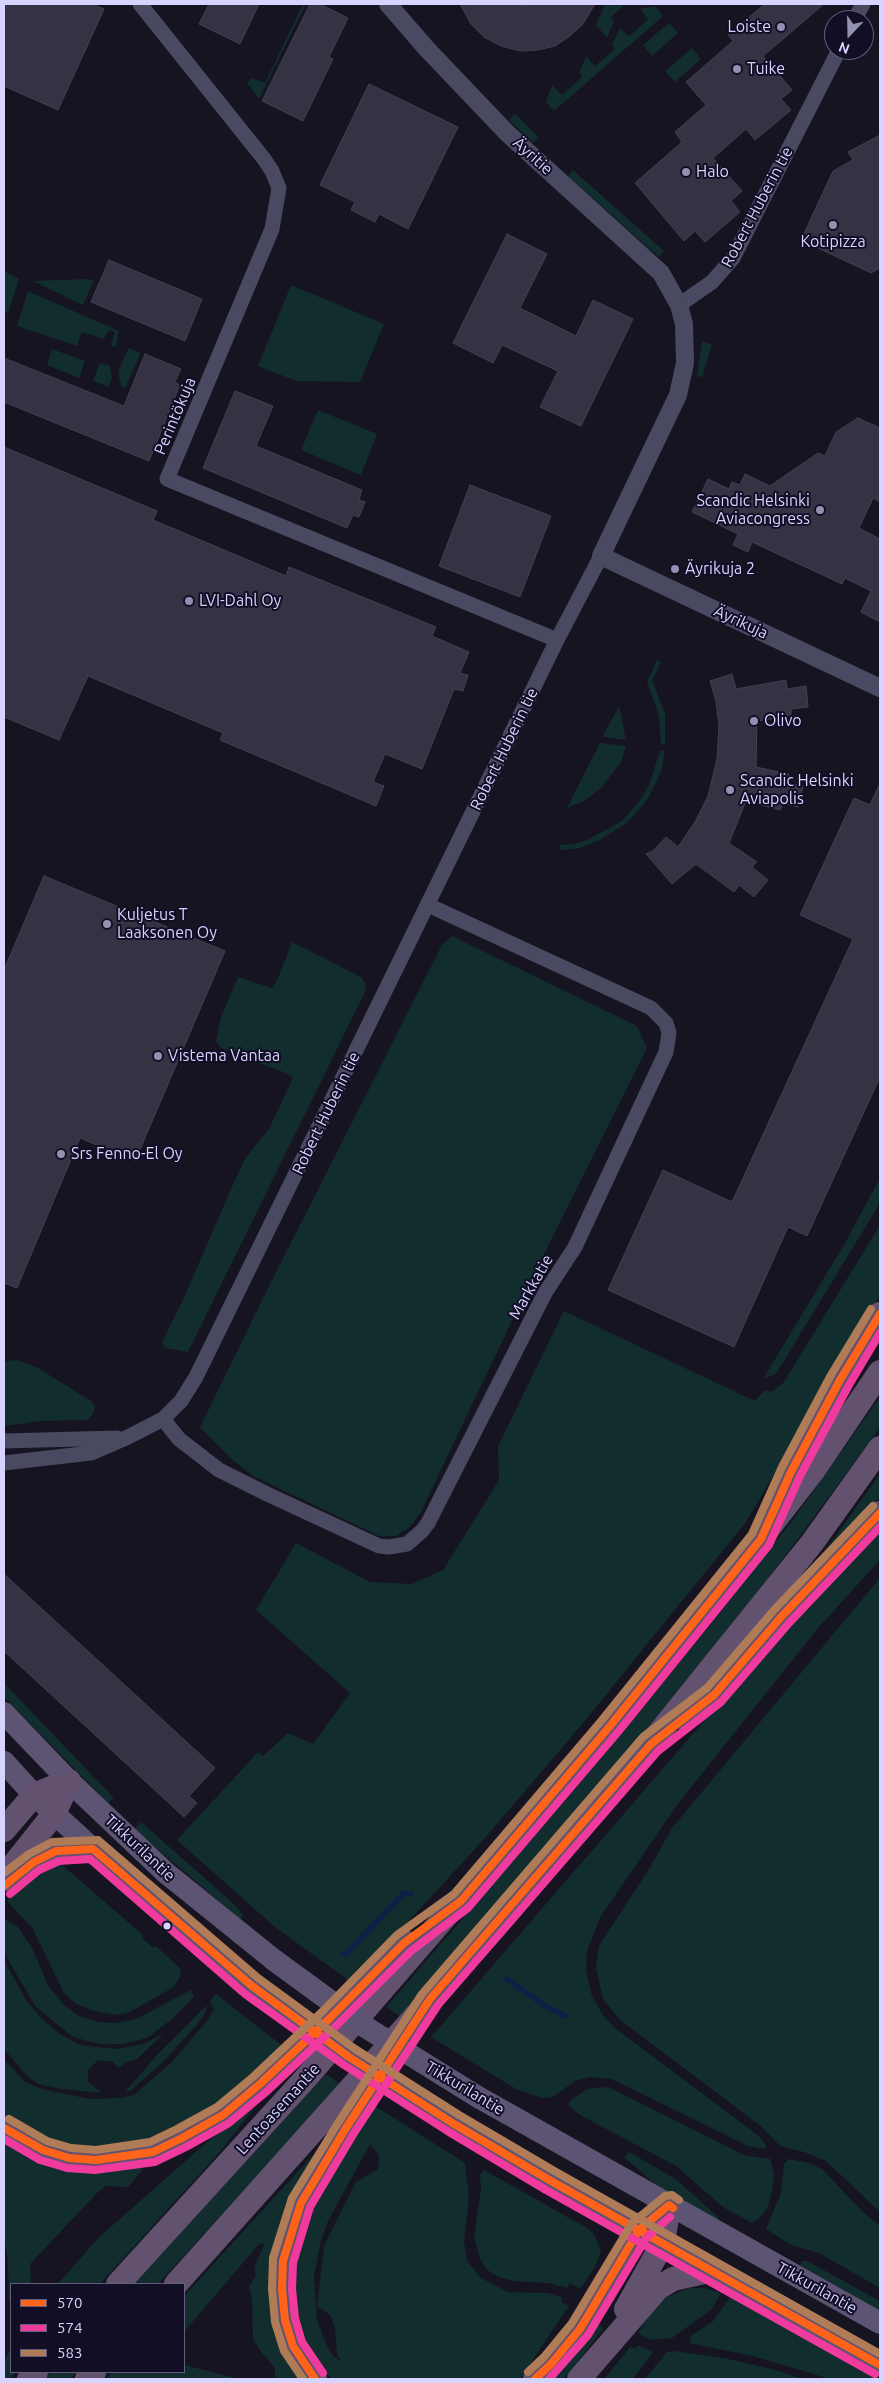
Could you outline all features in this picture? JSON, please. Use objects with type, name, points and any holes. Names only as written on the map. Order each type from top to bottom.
[{"type":"highway","points":[[761,1538],[791,1472],[840,1380],[880,1314]]},
{"type":"highway","points":[[761,1538],[813,1471],[880,1372]]},
{"type":"highway","points":[[177,2283],[430,1999],[651,1744],[812,1543],[880,1448]]},
{"type":"highway","points":[[651,1744],[714,1694],[782,1616],[880,1513]]},
{"type":"highway","name":"Lentoasemantie","points":[[119,2283],[305,2078],[461,1901],[628,1704],[761,1538]]},
{"type":"highway","points":[[4,1830],[34,1795],[69,1782]]},
{"type":"highway","points":[[4,1877],[54,1814],[69,1782]]},
{"type":"highway","points":[[4,1886],[34,1862],[56,1851],[93,1850]]},
{"type":"highway","points":[[4,2128],[43,2150],[69,2158],[127,2157],[153,2152],[182,2138],[223,2115],[260,2084],[404,1944],[461,1901]]},
{"type":"highway","points":[[315,2379],[293,2346],[285,2320],[282,2289],[283,2261],[291,2231],[301,2203],[319,2171],[430,1999]]},
{"type":"highway","points":[[535,2379],[551,2364],[580,2329],[639,2230],[669,2205]]},
{"type":"highway","points":[[606,2346],[663,2243],[669,2205]]},
{"type":"highway","points":[[579,2379],[658,2288],[674,2279],[713,2270]]},
{"type":"main road","name":"Tikkurilantie","points":[[4,1713],[69,1782],[166,1873],[274,1960],[367,2028],[478,2097],[880,2323]]},
{"type":"main road","name":"Tikkurilantie","points":[[4,1762],[34,1795],[93,1850],[252,1986],[349,2057],[454,2124],[880,2365]]},
{"type":"street","name":"Perintökuja","points":[[140,4],[264,159],[272,171],[278,188],[272,229],[167,479],[557,640]]},
{"type":"street","name":"Äyritie","points":[[388,4],[426,48],[507,133],[661,273],[679,305]]},
{"type":"street","name":"Robert Huberin tie","points":[[4,1464],[90,1454],[128,1437],[163,1419],[180,1401],[196,1377],[557,640],[601,556],[678,395],[684,373],[685,354],[684,324],[679,305],[712,282],[733,258],[834,60]]},
{"type":"street","name":"Äyrikuja","points":[[601,556],[880,688]]},
{"type":"street","name":"Markkatie","points":[[163,1419],[179,1439],[219,1470],[374,1544],[389,1547],[406,1544],[414,1539],[428,1523],[545,1293],[575,1247],[666,1052],[669,1033],[666,1024],[651,1008],[428,905]]},
{"type":"street","name":"Robert Huberin tie","points":[[4,1441],[25,1439],[85,1440],[128,1437]]},
{"type":"green space","points":[[303,4],[306,4],[259,99],[247,83],[252,78],[265,83]]},
{"type":"green space","points":[[605,4],[625,4],[611,17],[614,21],[607,38],[596,25]]},
{"type":"green space","points":[[655,6],[663,16],[554,111],[546,102],[552,85],[562,95],[582,77],[579,73],[586,56],[595,66],[615,49],[612,45],[620,28],[629,37],[648,19],[640,9]]},
{"type":"green space","points":[[669,23],[678,33],[652,56],[643,45]]},
{"type":"green space","points":[[692,48],[701,59],[675,82],[665,71]]},
{"type":"green space","points":[[515,114],[539,137],[533,143],[509,120]]},
{"type":"green space","points":[[573,170],[664,251],[659,257],[568,176]]},
{"type":"green space","points":[[4,271],[19,279],[8,313],[4,312]]},
{"type":"green space","points":[[94,280],[83,305],[33,281]]},
{"type":"green space","points":[[291,285],[384,324],[360,382],[296,381],[258,366]]},
{"type":"green space","points":[[28,291],[119,331],[115,347],[111,346],[115,332],[109,330],[104,339],[82,332],[77,346],[17,326]]},
{"type":"green space","points":[[702,342],[712,344],[702,378],[697,375]]},
{"type":"green space","points":[[129,348],[141,353],[125,388],[121,386],[118,371]]},
{"type":"green space","points":[[52,349],[85,361],[79,378],[47,365]]},
{"type":"green space","points":[[100,363],[110,366],[112,378],[109,387],[93,381]]},
{"type":"green space","points":[[318,410],[377,434],[361,475],[301,450]]},
{"type":"green space","points":[[657,660],[661,662],[652,680],[665,714],[665,744],[661,744],[659,716],[647,682]]},
{"type":"green space","points":[[619,706],[626,740],[603,737],[605,732]]},
{"type":"green space","points":[[600,743],[626,746],[621,762],[601,788],[584,801],[567,808]]},
{"type":"green space","points":[[660,751],[665,751],[661,772],[649,797],[625,824],[600,840],[580,848],[560,850],[560,845],[575,844],[589,839],[622,821],[641,799],[649,785]]},
{"type":"green space","points":[[452,936],[637,1026],[647,1048],[537,1268],[421,1512],[410,1527],[396,1536],[379,1536],[253,1476],[229,1457],[200,1427],[270,1284],[442,945]]},
{"type":"green space","points":[[292,942],[361,977],[365,983],[366,990],[188,1352],[166,1348],[162,1343],[163,1340],[186,1293],[238,1173],[246,1157],[269,1129],[293,1078],[283,1072],[221,1048],[216,1041],[221,1017],[238,977],[272,988],[277,981]]},
{"type":"green space","points":[[880,1178],[880,1203],[776,1374],[763,1379],[845,1243]]},
{"type":"green space","points":[[880,1225],[880,1295],[746,1522],[584,1722],[485,1838],[352,1983],[275,1927],[177,1840],[258,1752],[263,1756],[288,1733],[313,1744],[350,1693],[256,1610],[296,1543],[370,1582],[412,1584],[443,1570],[499,1480],[498,1446],[564,1311],[755,1401],[764,1391],[773,1391],[784,1382]]},
{"type":"green space","points":[[18,1360],[38,1368],[91,1401],[95,1406],[93,1414],[87,1420],[41,1421],[4,1426],[4,1364],[6,1361]]},
{"type":"green space","points":[[880,1397],[880,1428],[728,1633],[401,2017],[386,2007],[575,1789],[716,1618],[792,1521]]},
{"type":"green space","points":[[880,1474],[880,1497],[814,1566]]},
{"type":"green space","points":[[880,1525],[880,1560],[818,1628],[677,1805],[601,1916],[587,1951],[586,1970],[592,1996],[603,2015],[615,2028],[759,2136],[766,2145],[765,2149],[748,2146],[612,2079],[590,2077],[575,2081],[553,2097],[542,2098],[527,2093],[516,2089],[431,2037],[806,1603]]},
{"type":"green space","points":[[880,1578],[880,2212],[826,2161],[804,2152],[780,2146],[762,2127],[620,2020],[603,1999],[596,1968],[599,1946],[649,1869],[672,1828]]},
{"type":"green space","points":[[4,1683],[114,1798],[108,1803],[4,1697]]},
{"type":"green space","points":[[141,1822],[233,1903],[243,1915],[240,1919],[134,1829]]},
{"type":"green space","points":[[61,1864],[144,1936],[142,1938],[153,1948],[156,1946],[181,1969],[180,1976],[174,1987],[130,2012],[116,2015],[90,2010],[75,2003],[64,1993],[33,1929],[7,1901],[26,1879],[46,1868]]},
{"type":"green space","points":[[4,1919],[18,1927],[32,1948],[48,1985],[64,2005],[79,2016],[99,2022],[115,2023],[136,2019],[191,1990],[194,1997],[172,2019],[147,2038],[123,2044],[99,2044],[73,2037],[36,2007],[4,1953]]},
{"type":"green space","points":[[4,1960],[26,2000],[42,2019],[60,2034],[80,2045],[116,2049],[144,2044],[164,2033],[136,2060],[126,2062],[118,2068],[113,2062],[98,2060],[88,2070],[88,2082],[102,2093],[61,2089],[38,2084],[27,2076],[4,2049]]},
{"type":"green space","points":[[216,1994],[285,2048],[214,2111],[157,2141],[112,2153],[66,2149],[31,2135],[4,2116],[4,2059],[25,2082],[42,2089],[90,2099],[118,2098],[134,2095],[171,2063],[207,2021],[214,2009],[210,2001]]},
{"type":"green space","points":[[207,2005],[205,2013],[196,2026],[161,2064],[130,2091],[125,2092],[156,2056]]},
{"type":"green space","points":[[326,2074],[341,2084],[159,2283],[135,2283]]},
{"type":"green space","points":[[273,2084],[219,2153],[101,2283],[59,2283],[97,2239]]},
{"type":"green space","points":[[608,2087],[744,2155],[770,2159],[774,2174],[772,2191],[768,2207],[761,2217],[752,2223],[723,2207],[676,2166],[580,2115],[568,2105],[571,2100],[587,2089]]},
{"type":"green space","points":[[375,2106],[465,2163],[469,2197],[464,2241],[467,2261],[481,2278],[508,2292],[548,2293],[562,2297],[561,2302],[569,2306],[520,2379],[332,2379],[320,2368],[302,2339],[295,2310],[292,2282],[295,2251],[313,2204],[339,2159]],"holes":[[[370,2144],[379,2155],[378,2169],[356,2182],[324,2246],[317,2306],[330,2315],[335,2328],[337,2355],[342,2362],[333,2356],[327,2346],[317,2320],[314,2275],[321,2240],[328,2221]]]},
{"type":"green space","points":[[4,2140],[28,2155],[61,2165],[139,2165],[143,2169],[128,2187],[106,2186],[98,2192],[30,2264],[31,2283],[10,2283],[10,2302],[8,2261],[4,2236]]},
{"type":"green space","points":[[629,2152],[676,2179],[718,2217],[718,2220],[654,2183],[624,2157]]},
{"type":"green space","points":[[312,2156],[317,2157],[276,2264],[307,2379],[275,2379],[275,2368],[253,2339],[252,2298],[249,2287],[256,2275],[254,2267],[265,2244],[260,2243],[185,2331],[185,2295]]},
{"type":"green space","points":[[789,2159],[809,2163],[822,2169],[863,2212],[880,2226],[880,2288],[819,2253],[791,2245],[766,2229],[781,2193],[784,2164]]},
{"type":"green space","points":[[484,2170],[587,2228],[594,2234],[601,2251],[595,2267],[580,2289],[570,2283],[567,2288],[548,2283],[514,2281],[499,2277],[487,2270],[480,2259],[474,2236],[481,2188],[480,2175]]},
{"type":"green space","points":[[802,2261],[807,2261],[880,2301],[880,2311],[800,2265]]},
{"type":"green space","points":[[689,2288],[705,2288],[721,2293],[712,2309],[672,2338],[650,2340],[638,2333],[653,2309],[667,2297]]},
{"type":"green space","points":[[731,2296],[880,2379],[830,2379],[753,2356],[689,2343],[691,2336],[713,2321]]},
{"type":"green space","points":[[596,2323],[604,2328],[568,2374],[563,2379],[549,2379]]},
{"type":"green space","points":[[638,2345],[653,2352],[633,2379],[604,2379],[631,2346],[635,2349]]},
{"type":"green space","points":[[10,2351],[10,2373],[15,2373],[9,2379],[4,2379],[4,2361]]},
{"type":"green space","points":[[675,2351],[728,2359],[776,2370],[802,2379],[778,2379],[773,2377],[773,2379],[645,2379],[667,2352]]},
{"type":"green space","points":[[185,2365],[240,2379],[106,2379],[112,2373],[185,2373]]},
{"type":"green space","points":[[50,2373],[76,2373],[70,2379],[44,2379]]},
{"type":"building","points":[[4,4],[92,4],[104,9],[58,110],[4,86]]},
{"type":"building","points":[[209,4],[259,4],[240,44],[199,24]]},
{"type":"building","points":[[310,4],[320,4],[348,18],[329,57],[333,59],[303,121],[262,101]]},
{"type":"building","points":[[460,4],[515,4],[523,6],[535,4],[595,4],[583,24],[555,46],[538,50],[520,51],[501,46],[484,37],[471,24]]},
{"type":"building","points":[[765,4],[824,4],[763,56],[792,90],[781,99],[791,110],[755,140],[746,129],[713,158],[742,191],[731,201],[740,212],[705,242],[695,231],[684,241],[635,183],[682,142],[675,132],[706,105],[686,82],[733,41],[728,35]]},
{"type":"building","points":[[369,84],[458,127],[408,229],[379,214],[375,222],[351,210],[355,202],[320,185]]},
{"type":"building","points":[[880,135],[880,268],[871,273],[801,240],[833,171],[853,160],[848,152]]},
{"type":"building","points":[[507,234],[547,254],[520,308],[576,336],[593,300],[633,319],[581,426],[540,407],[558,371],[502,345],[493,363],[453,343]]},
{"type":"building","points":[[109,260],[202,299],[185,341],[91,302]]},
{"type":"building","points":[[145,354],[181,369],[175,382],[180,385],[149,461],[4,402],[4,358],[124,406]]},
{"type":"building","points":[[235,391],[273,406],[256,446],[362,490],[359,500],[365,502],[359,517],[353,515],[347,528],[203,468]]},
{"type":"building","points":[[858,418],[880,428],[880,502],[873,498],[859,528],[880,539],[880,622],[861,612],[871,591],[845,578],[842,584],[752,542],[748,552],[733,545],[738,534],[692,512],[708,479],[729,489],[732,482],[740,485],[745,474],[770,486],[818,453],[825,456],[836,432]]},
{"type":"building","name":"LVI-Dahl Oy","points":[[4,447],[157,511],[153,520],[286,576],[289,567],[436,627],[432,636],[469,652],[460,673],[468,675],[463,691],[454,689],[422,769],[385,754],[373,782],[384,786],[376,806],[220,740],[223,733],[88,676],[59,740],[4,717]]},
{"type":"building","points":[[470,485],[551,516],[520,597],[439,566]]},
{"type":"building","points":[[732,674],[736,689],[786,680],[787,689],[806,686],[808,707],[791,709],[791,716],[757,721],[756,767],[789,774],[787,782],[803,787],[798,807],[783,803],[780,810],[746,801],[729,843],[757,862],[752,867],[768,880],[754,897],[739,885],[734,892],[696,864],[672,884],[646,854],[653,851],[666,837],[678,847],[695,822],[708,796],[717,759],[719,726],[716,701],[710,681]]},
{"type":"building","points":[[880,783],[880,1077],[807,1236],[788,1227],[734,1347],[608,1290],[663,1170],[732,1202],[853,939],[800,915],[854,798],[870,805]]},
{"type":"building","points":[[44,876],[225,951],[135,1161],[80,1138],[17,1288],[4,1283],[4,970]]},
{"type":"building","points":[[4,1574],[215,1768],[189,1796],[197,1803],[184,1817],[4,1651]]},
{"type":"waterway","points":[[343,1953],[346,1954],[404,1893],[411,1894]]},
{"type":"waterway","points":[[507,1979],[547,2007],[566,2016]]},
{"type":"transit line","name":"583","points":[[9,2119],[47,2141],[71,2148],[96,2150],[150,2142],[177,2129],[217,2107],[253,2077],[323,2011],[397,1935],[454,1894],[602,1720],[752,1534],[782,1467],[831,1375],[871,1309]]},
{"type":"transit line","name":"570","points":[[4,2128],[43,2150],[69,2158],[96,2160],[153,2152],[182,2138],[223,2115],[260,2084],[330,2018],[404,1943],[461,1901],[610,1726],[761,1539],[791,1472],[840,1380],[880,1314]]},
{"type":"transit line","name":"574","points":[[4,2139],[40,2160],[67,2168],[95,2170],[155,2162],[186,2147],[229,2123],[266,2092],[411,1951],[468,1908],[618,1732],[769,1545],[800,1476],[849,1385],[880,1333]]},
{"type":"transit line","name":"583","points":[[303,2379],[284,2351],[275,2322],[272,2289],[273,2258],[292,2198],[338,2123],[422,1994],[643,1737],[707,1688],[775,1609],[873,1506]]},
{"type":"transit line","name":"570","points":[[315,2379],[293,2346],[285,2320],[282,2289],[283,2261],[301,2203],[346,2128],[430,1999],[651,1744],[714,1695],[782,1616],[880,1513]]},
{"type":"transit line","name":"574","points":[[323,2373],[302,2342],[295,2318],[292,2289],[293,2263],[310,2207],[354,2133],[438,2005],[658,1751],[721,1702],[789,1623],[880,1527]]},
{"type":"transit line","name":"583","points":[[4,1873],[29,1854],[52,1842],[98,1840],[258,1978],[355,2049],[459,2115],[556,2172],[880,2354]]},
{"type":"transit line","name":"570","points":[[4,1886],[34,1862],[56,1851],[93,1849],[252,1986],[349,2057],[454,2124],[551,2181],[880,2365]]},
{"type":"transit line","name":"574","points":[[10,1894],[39,1870],[59,1861],[90,1859],[245,1994],[344,2065],[449,2132],[546,2190],[875,2374]]},
{"type":"transit line","name":"583","points":[[528,2372],[544,2357],[572,2323],[632,2223],[665,2196],[672,2195],[679,2200]]},
{"type":"transit line","name":"570","points":[[535,2379],[551,2364],[580,2329],[639,2230],[669,2205],[673,2208]]},
{"type":"transit line","name":"574","points":[[549,2379],[588,2335],[647,2237],[670,2217]]},
{"type":"place","name":"Loiste","points":[[781,27]]},
{"type":"place","name":"Tuike","points":[[737,69]]},
{"type":"place","name":"Halo","points":[[686,172]]},
{"type":"place","name":"Kotipizza","points":[[833,225]]},
{"type":"place","name":"Scandic Helsinki Aviacongress","points":[[820,510]]},
{"type":"place","name":"Äyrikuja 2","points":[[675,569]]},
{"type":"place","name":"LVI-Dahl Oy","points":[[189,601]]},
{"type":"place","name":"Olivo","points":[[754,721]]},
{"type":"place","name":"Scandic Helsinki Aviapolis","points":[[730,790]]},
{"type":"place","name":"Kuljetus T Laaksonen Oy","points":[[107,924]]},
{"type":"place","name":"Vistema Vantaa","points":[[158,1056]]},
{"type":"place","name":"Srs Fenno-El Oy","points":[[61,1154]]}]
